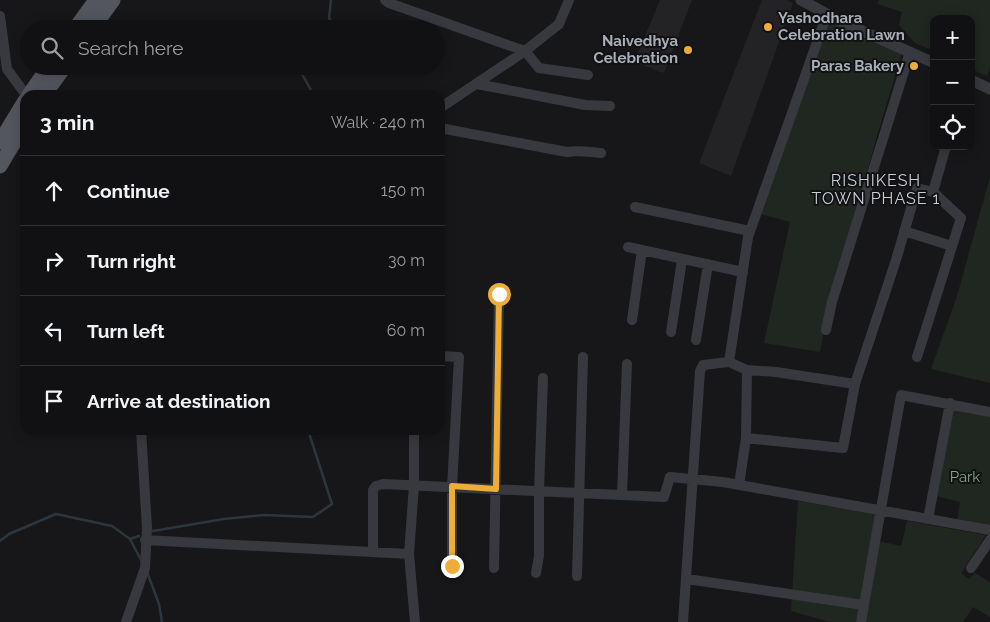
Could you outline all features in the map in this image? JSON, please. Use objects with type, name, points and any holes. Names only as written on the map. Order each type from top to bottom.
[{"type":"main road","points":[[82,20],[96,0]]},
{"type":"main road","points":[[99,20],[114,0]]},
{"type":"main road","points":[[31,90],[42,75]]},
{"type":"main road","points":[[48,90],[58,75]]},
{"type":"main road","points":[[0,142],[20,108]]},
{"type":"main road","points":[[0,166],[20,132]]},
{"type":"street","points":[[385,0],[438,20]]},
{"type":"street","points":[[445,105],[525,51],[559,24],[569,0]]},
{"type":"street","points":[[801,0],[826,14],[930,61]]},
{"type":"street","points":[[729,362],[750,231],[826,14]]},
{"type":"street","points":[[0,16],[3,68],[23,90]]},
{"type":"street","points":[[445,23],[525,51],[540,68],[588,75]]},
{"type":"street","points":[[826,330],[832,302],[910,52]]},
{"type":"street","points":[[975,82],[990,89]]},
{"type":"street","points":[[477,84],[585,105],[610,106]]},
{"type":"street","points":[[445,129],[566,152],[582,150],[602,153]]},
{"type":"street","points":[[933,192],[945,150]]},
{"type":"street","points":[[746,438],[842,448],[855,384],[917,188],[933,192],[961,218],[917,357]]},
{"type":"street","points":[[635,207],[750,231]]},
{"type":"street","points":[[904,231],[952,246]]},
{"type":"street","points":[[628,247],[743,272]]},
{"type":"street","points":[[632,320],[642,250]]},
{"type":"street","points":[[671,332],[682,260]]},
{"type":"street","points":[[696,340],[708,264]]},
{"type":"street","points":[[494,568],[499,294]]},
{"type":"street","points":[[445,356],[460,357],[452,486],[452,566]]},
{"type":"street","points":[[577,576],[583,358]]},
{"type":"street","points":[[682,622],[687,579],[700,371],[703,365],[729,362],[747,370],[776,372],[855,384]]},
{"type":"street","points":[[622,495],[627,364]]},
{"type":"street","points":[[739,485],[746,438],[747,370]]},
{"type":"street","points":[[536,574],[539,556],[543,378]]},
{"type":"street","points":[[861,622],[901,395],[990,412]]},
{"type":"street","points":[[928,519],[950,404]]},
{"type":"street","points":[[126,622],[145,568],[147,528],[141,435]]},
{"type":"street","points":[[414,435],[414,484],[409,554],[415,622]]},
{"type":"street","points":[[373,552],[373,490],[376,486],[383,484],[664,497],[670,477],[739,485],[990,530]]},
{"type":"street","points":[[145,540],[409,554]]},
{"type":"street","points":[[970,568],[990,540]]},
{"type":"street","points":[[687,579],[864,605]]},
{"type":"shaded area","points":[[660,0],[692,0],[664,73],[634,62]]},
{"type":"shaded area","points":[[762,0],[787,0],[793,3],[731,176],[699,163]]},
{"type":"green space","points":[[879,0],[990,0],[990,67],[987,76],[975,71],[975,15],[930,15],[930,49],[915,43],[899,25],[902,12],[877,4]]},
{"type":"green space","points":[[827,18],[902,53],[857,209],[832,287],[820,352],[764,343],[790,222],[760,214]]},
{"type":"green space","points":[[990,177],[990,383],[931,369],[957,296]]},
{"type":"green space","name":"Park","points":[[952,408],[990,416],[990,526],[957,521],[960,502],[936,496]]},
{"type":"green space","points":[[798,501],[878,514],[874,540],[901,546],[907,521],[986,535],[961,573],[969,579],[975,573],[990,582],[990,617],[973,607],[963,622],[829,622],[791,611]]},
{"type":"waterway","points":[[330,20],[331,0]]},
{"type":"waterway","points":[[303,75],[311,90]]},
{"type":"waterway","points":[[153,531],[224,519],[264,515],[313,517],[332,504],[310,435]]},
{"type":"waterway","points":[[0,541],[9,534],[56,514],[112,526],[130,539],[139,536]]},
{"type":"waterway","points":[[130,539],[141,560]]},
{"type":"waterway","points":[[147,572],[159,604],[162,622]]},
{"type":"place","name":"Yashodhara Celebration Lawn","points":[[768,27]]},
{"type":"place","name":"Naivedhya Celebration","points":[[688,50]]},
{"type":"place","name":"Paras Bakery","points":[[914,66]]},
{"type":"district","name":"RISHIKESH TOWN PHASE 1","points":[[876,189]]},
{"type":"route","points":[[452,566],[452,486],[496,489],[499,294]]}]
